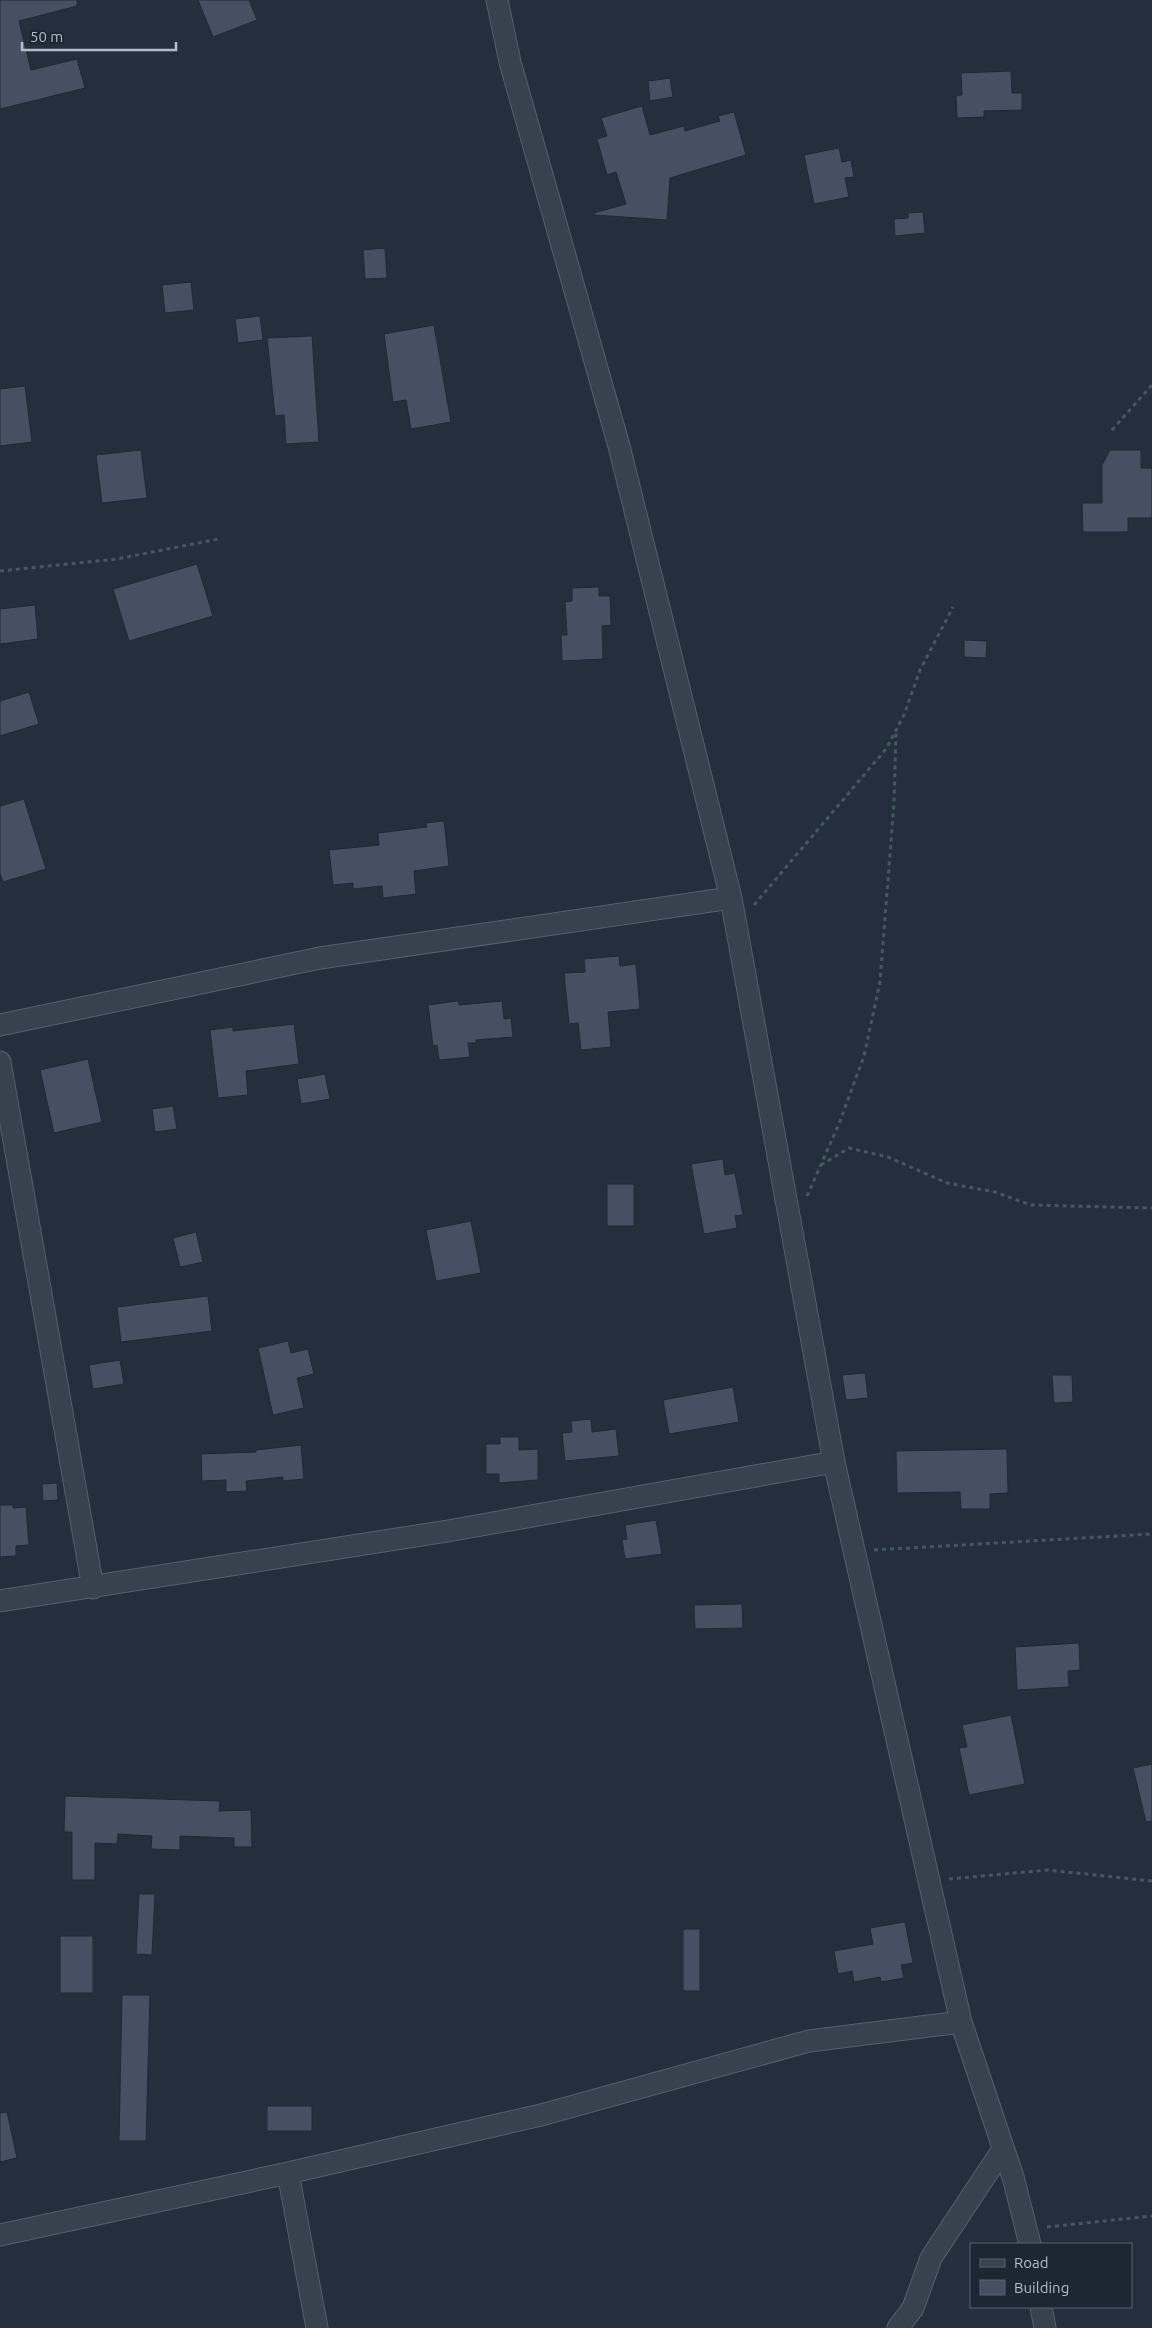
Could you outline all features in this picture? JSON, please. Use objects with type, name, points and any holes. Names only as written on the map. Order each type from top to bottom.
[{"type":"street","points":[[498,0],[510,62],[619,446],[731,898],[834,1462],[961,2022],[1003,2149],[1028,2237]]},
{"type":"street","points":[[0,1025],[320,958],[731,898]]},
{"type":"street","points":[[0,1062],[93,1588]]},
{"type":"street","points":[[0,1601],[448,1532],[834,1462]]},
{"type":"street","points":[[0,2235],[288,2174],[541,2116],[809,2041],[961,2022]]},
{"type":"street","points":[[898,2328],[913,2308],[930,2258],[1003,2149]]},
{"type":"street","points":[[288,2174],[317,2328]]},
{"type":"street","points":[[1041,2308],[1045,2328]]},
{"type":"path","points":[[1112,430],[1152,385]]},
{"type":"path","points":[[0,571],[117,559],[218,539]]},
{"type":"path","points":[[737,931],[760,895],[842,803],[886,749],[904,715],[920,670],[953,607]]},
{"type":"path","points":[[896,730],[894,803],[880,982],[864,1056],[840,1124],[821,1165],[849,1148],[888,1157],[947,1183],[995,1192],[1031,1205],[1152,1208]]},
{"type":"path","points":[[854,1551],[1152,1534]]},
{"type":"path","points":[[929,1881],[1048,1870],[1152,1880]]},
{"type":"path","points":[[1028,2237],[1152,2216]]},
{"type":"building","points":[[0,0],[77,0],[77,6],[19,21],[31,70],[77,59],[85,88],[0,109]]},
{"type":"building","points":[[198,0],[249,0],[257,20],[213,37]]},
{"type":"building","points":[[1011,71],[1012,93],[1022,93],[1022,110],[984,111],[984,117],[957,118],[956,96],[962,95],[961,73]]},
{"type":"building","points":[[670,78],[673,97],[650,101],[648,81]]},
{"type":"building","points":[[642,106],[650,135],[684,126],[685,131],[720,121],[718,116],[734,112],[746,155],[670,178],[667,220],[595,215],[594,213],[626,204],[616,172],[607,175],[597,139],[607,136],[601,118]]},
{"type":"building","points":[[839,148],[842,162],[851,160],[854,177],[845,178],[849,197],[814,204],[804,155]]},
{"type":"building","points":[[923,212],[925,233],[895,236],[894,219],[908,218],[908,213]]},
{"type":"building","points":[[385,248],[387,278],[365,279],[363,250]]},
{"type":"building","points":[[191,282],[194,310],[165,313],[162,285]]},
{"type":"building","points":[[260,316],[263,340],[238,343],[235,319]]},
{"type":"building","points":[[434,325],[451,422],[411,429],[406,400],[393,402],[384,334]]},
{"type":"building","points":[[312,336],[319,442],[286,444],[284,415],[275,416],[267,338]]},
{"type":"building","points":[[25,386],[32,442],[0,446],[0,389]]},
{"type":"building","points":[[141,450],[147,498],[102,503],[96,455]]},
{"type":"building","points":[[1110,450],[1141,450],[1141,468],[1152,468],[1152,518],[1128,518],[1128,532],[1083,532],[1082,503],[1102,503],[1102,465]]},
{"type":"building","points":[[197,564],[213,616],[129,641],[113,589]]},
{"type":"building","points":[[599,587],[599,596],[610,596],[611,625],[602,626],[603,659],[562,661],[561,635],[567,635],[565,602],[572,601],[572,588]]},
{"type":"building","points":[[35,605],[38,639],[0,644],[0,609]]},
{"type":"building","points":[[964,640],[987,641],[986,658],[964,657]]},
{"type":"building","points":[[29,692],[39,724],[0,736],[0,701]]},
{"type":"building","points":[[24,799],[46,869],[3,882],[0,873],[0,806]]},
{"type":"building","points":[[444,821],[449,866],[414,871],[416,894],[383,898],[382,886],[353,889],[353,883],[333,885],[329,850],[379,845],[378,833],[427,827],[426,823]]},
{"type":"building","points":[[619,956],[620,966],[636,964],[640,1009],[608,1012],[611,1047],[581,1050],[578,1023],[569,1024],[564,973],[585,972],[584,959]]},
{"type":"building","points":[[458,1001],[459,1005],[502,1001],[504,1019],[511,1018],[513,1037],[476,1040],[476,1043],[468,1043],[470,1057],[439,1060],[437,1045],[433,1046],[428,1005]]},
{"type":"building","points":[[294,1024],[299,1064],[246,1071],[248,1095],[218,1098],[210,1030],[233,1027],[233,1031]]},
{"type":"building","points":[[88,1059],[102,1122],[54,1133],[40,1070]]},
{"type":"building","points":[[325,1074],[330,1099],[301,1104],[297,1079]]},
{"type":"building","points":[[173,1106],[177,1129],[155,1132],[152,1109]]},
{"type":"building","points":[[723,1159],[725,1175],[735,1173],[743,1215],[735,1216],[737,1228],[704,1234],[691,1164]]},
{"type":"building","points":[[607,1184],[634,1184],[634,1226],[607,1226]]},
{"type":"building","points":[[471,1221],[481,1273],[436,1281],[426,1230]]},
{"type":"building","points":[[196,1232],[203,1262],[180,1267],[173,1238]]},
{"type":"building","points":[[208,1296],[212,1331],[121,1342],[117,1307]]},
{"type":"building","points":[[288,1341],[291,1353],[308,1349],[314,1374],[297,1378],[304,1408],[273,1415],[258,1348]]},
{"type":"building","points":[[120,1360],[124,1384],[93,1389],[89,1365]]},
{"type":"building","points":[[865,1373],[868,1398],[846,1400],[842,1375]]},
{"type":"building","points":[[1052,1375],[1072,1375],[1073,1402],[1054,1403]]},
{"type":"building","points":[[733,1387],[739,1422],[669,1434],[663,1400]]},
{"type":"building","points":[[591,1419],[592,1432],[616,1429],[619,1456],[565,1461],[562,1433],[572,1432],[571,1421]]},
{"type":"building","points":[[500,1437],[519,1437],[519,1450],[538,1449],[538,1480],[499,1483],[499,1474],[486,1474],[486,1444],[500,1444]]},
{"type":"building","points":[[301,1445],[304,1479],[283,1481],[283,1477],[246,1481],[247,1491],[226,1492],[226,1480],[202,1481],[201,1454],[256,1452],[256,1450]]},
{"type":"building","points":[[1007,1449],[1008,1493],[990,1494],[990,1509],[961,1509],[960,1492],[897,1493],[896,1451]]},
{"type":"building","points":[[57,1483],[58,1500],[43,1501],[42,1484]]},
{"type":"building","points":[[0,1505],[13,1505],[13,1508],[26,1507],[29,1545],[16,1546],[16,1556],[0,1557]]},
{"type":"building","points":[[656,1520],[662,1554],[625,1559],[622,1540],[627,1539],[625,1525]]},
{"type":"building","points":[[742,1604],[743,1628],[695,1629],[694,1605]]},
{"type":"building","points":[[1079,1643],[1080,1670],[1068,1671],[1069,1687],[1017,1690],[1015,1647]]},
{"type":"building","points":[[1011,1715],[1025,1784],[969,1795],[959,1748],[967,1747],[962,1725]]},
{"type":"building","points":[[1152,1764],[1152,1821],[1146,1822],[1133,1768]]},
{"type":"building","points":[[65,1796],[220,1801],[219,1811],[251,1810],[252,1847],[234,1847],[234,1838],[180,1836],[180,1850],[151,1849],[152,1836],[118,1834],[117,1844],[95,1843],[95,1880],[72,1880],[72,1832],[64,1832]]},
{"type":"building","points":[[139,1894],[155,1894],[152,1955],[136,1954]]},
{"type":"building","points":[[905,1922],[913,1963],[901,1965],[904,1978],[881,1982],[880,1977],[854,1982],[852,1971],[838,1974],[834,1951],[873,1944],[870,1928]]},
{"type":"building","points":[[683,1929],[700,1929],[700,1991],[683,1991]]},
{"type":"building","points":[[60,1936],[93,1936],[93,1993],[60,1993]]},
{"type":"building","points":[[122,1995],[150,1995],[146,2141],[119,2141]]},
{"type":"building","points":[[267,2106],[312,2106],[312,2131],[267,2131]]},
{"type":"building","points":[[7,2112],[17,2158],[0,2162],[0,2113]]}]
